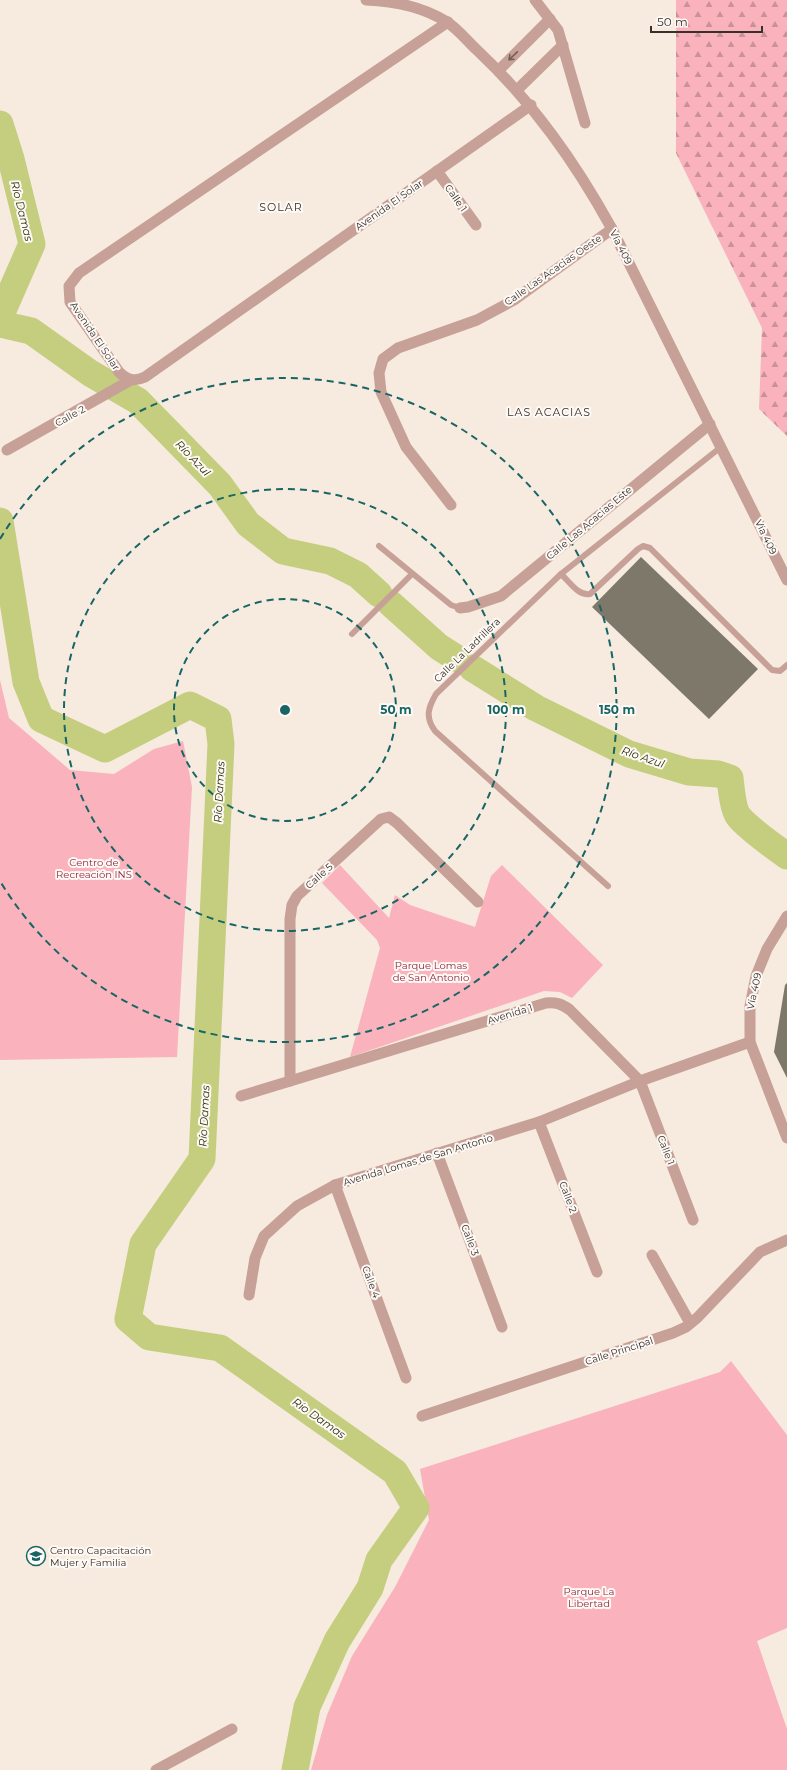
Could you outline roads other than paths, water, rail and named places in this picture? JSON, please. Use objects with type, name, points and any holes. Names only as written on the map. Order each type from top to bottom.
[{"type":"street","name":"Vía 409","points":[[366,0],[413,6],[448,22],[499,70],[531,105],[590,189],[612,229],[787,580]]},
{"type":"street","points":[[535,0],[558,30],[585,123]]},
{"type":"street","points":[[499,70],[550,20]]},
{"type":"street","name":"Avenida El Solar","points":[[448,22],[79,273],[69,286],[70,302],[119,372],[128,382],[145,377],[531,105]]},
{"type":"street","points":[[517,90],[563,45]]},
{"type":"street","name":"Calle 1","points":[[437,171],[476,226]]},
{"type":"street","name":"Calle Las Acacias Oeste","points":[[451,505],[406,447],[381,392],[379,373],[383,359],[398,348],[477,320],[514,300],[612,229]]},
{"type":"street","name":"Calle 2","points":[[7,450],[128,382]]},
{"type":"street","name":"Calle Las Acacias Este","points":[[460,608],[468,607],[501,596],[710,424]]},
{"type":"street","name":"Calle 5","points":[[290,1081],[290,919],[292,906],[297,896],[381,819],[389,817],[478,902]]},
{"type":"street","name":"Vía 409","points":[[787,916],[767,949],[756,976],[750,1006],[750,1042],[787,1138]]},
{"type":"street","name":"Avenida 1","points":[[241,1096],[546,1003],[555,1002],[562,1004],[570,1010],[640,1081]]},
{"type":"street","points":[[640,1081],[750,1042]]},
{"type":"street","name":"Calle 1","points":[[640,1081],[693,1220]]},
{"type":"street","name":"Avenida Lomas de San Antonio","points":[[249,1295],[255,1258],[264,1236],[297,1206],[335,1185],[539,1122],[640,1081]]},
{"type":"street","name":"Calle 2","points":[[539,1122],[597,1272]]},
{"type":"street","name":"Calle 3","points":[[437,1153],[502,1327]]},
{"type":"street","name":"Calle 4","points":[[335,1185],[406,1378]]},
{"type":"street","name":"Calle Principal","points":[[422,1416],[673,1333],[697,1318],[760,1252],[787,1240]]},
{"type":"street","points":[[652,1255],[690,1323]]},
{"type":"street","points":[[156,1770],[168,1767],[232,1728]]},
{"type":"lane","name":"Calle La Ladrillera","points":[[608,886],[435,731],[429,722],[429,705],[436,694],[561,574],[721,446]]},
{"type":"lane","points":[[379,546],[451,606],[460,608]]},
{"type":"lane","points":[[561,574],[579,592],[590,594],[638,549],[643,546],[650,548],[772,670],[780,671],[787,665]]},
{"type":"lane","points":[[352,634],[412,574]]},
{"type":"waterway","name":"Río Damas","points":[[0,124],[11,159],[32,244],[0,317]]},
{"type":"waterway","name":"Río Azul","points":[[0,324],[31,331],[90,373],[138,401],[220,485],[248,524],[283,551],[330,561],[358,575],[379,594]]},
{"type":"waterway","name":"Río Damas","points":[[0,521],[26,682],[41,719],[105,749],[190,705],[218,719],[221,744],[202,1159],[143,1244],[128,1319],[149,1337],[220,1348],[395,1472],[416,1508],[379,1560],[370,1588],[337,1641],[307,1707],[295,1770]]},
{"type":"waterway","name":"Río Azul","points":[[391,604],[439,647],[458,659]]},
{"type":"waterway","name":"Río Azul","points":[[472,668],[536,708],[629,754],[689,772],[718,774],[730,778],[734,804],[739,817],[755,832],[787,856]]},
{"type":"place","name":"Centro Capacitación Mujer y Familia","points":[[36,1556]]},
{"type":"district","name":"SOLAR","points":[[281,207]]},
{"type":"district","name":"LAS ACACIAS","points":[[549,412]]},
{"type":"park label","name":"Centro de Recreación INS","points":[[94,868]]},
{"type":"park label","name":"Parque Lomas de San Antonio","points":[[431,970]]},
{"type":"park label","name":"Parque La Libertad","points":[[589,1596]]}]
